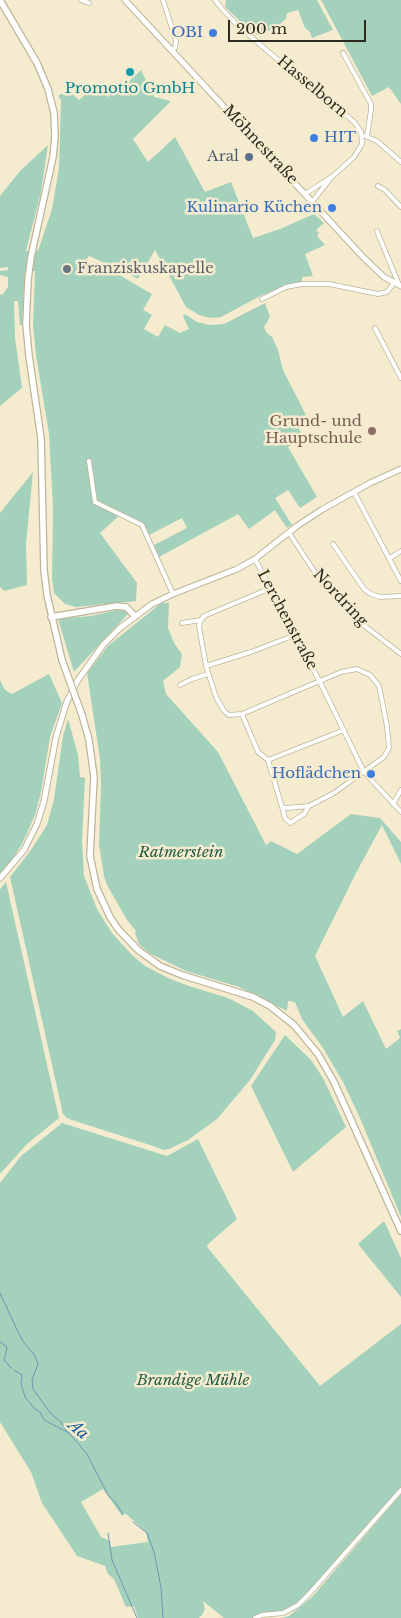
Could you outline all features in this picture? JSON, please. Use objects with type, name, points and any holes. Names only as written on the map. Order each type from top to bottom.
[{"type":"main road","points":[[0,0],[37,63],[48,89],[54,113],[54,157],[28,280],[26,324],[41,438],[44,570],[51,616],[62,660],[89,740],[94,777],[90,841],[92,874],[110,917],[118,929],[138,950],[160,966],[182,976],[254,997],[270,1006],[294,1025],[313,1047],[334,1082],[401,1230]]},
{"type":"main road","points":[[51,616],[117,606],[126,607],[135,616]]},
{"type":"street","points":[[81,0],[89,4]]},
{"type":"street","name":"Möhnestraße","points":[[125,0],[375,269],[398,285]]},
{"type":"street","points":[[163,0],[176,41],[172,50]]},
{"type":"street","name":"Hasselborn","points":[[215,0],[236,24],[349,118],[356,125],[362,136]]},
{"type":"street","points":[[344,53],[371,104],[372,110],[367,136]]},
{"type":"street","points":[[312,202],[332,176],[358,152],[362,144],[362,136],[367,136],[377,142],[401,162]]},
{"type":"street","points":[[304,194],[332,176]]},
{"type":"street","points":[[378,186],[401,207]]},
{"type":"street","points":[[262,299],[282,289],[302,284],[333,284],[382,294],[388,291],[398,285],[378,231]]},
{"type":"street","points":[[374,328],[401,378]]},
{"type":"street","points":[[89,461],[95,502],[142,525],[173,594]]},
{"type":"street","points":[[0,878],[24,850],[37,824],[44,801],[58,728],[67,701],[78,680],[103,645],[120,628],[152,604],[219,577],[255,559],[311,516],[401,469]]},
{"type":"street","points":[[354,492],[401,581]]},
{"type":"street","name":"Nordring","points":[[288,533],[324,586],[361,623],[401,654]]},
{"type":"street","points":[[333,544],[364,590],[380,597],[401,596]]},
{"type":"street","points":[[390,558],[401,551]]},
{"type":"street","name":"Lerchenstraße","points":[[255,559],[320,682],[364,772],[401,812]]},
{"type":"street","points":[[271,588],[204,616],[201,620],[200,626],[206,666],[216,697],[224,711],[229,715],[242,714],[320,682]]},
{"type":"street","points":[[182,623],[201,620]]},
{"type":"street","points":[[206,666],[252,652],[295,635]]},
{"type":"street","name":"Lerchenstraße","points":[[320,682],[341,672],[357,670],[370,675],[379,686],[387,726],[389,748],[384,758],[364,772]]},
{"type":"street","points":[[180,685],[208,674]]},
{"type":"street","points":[[242,714],[258,752],[268,760],[285,818],[290,823],[304,814],[309,806]]},
{"type":"street","points":[[268,760],[344,730]]},
{"type":"street","points":[[282,807],[309,806],[334,793],[364,772]]},
{"type":"street","points":[[393,804],[401,790]]},
{"type":"street","points":[[255,1618],[265,1614],[286,1612],[305,1598],[401,1490]]},
{"type":"green space","points":[[226,0],[317,0],[333,30],[312,38],[310,32],[305,28],[298,10],[287,13],[286,19],[275,28],[257,35],[225,7]]},
{"type":"green space","points":[[321,0],[401,0],[401,104],[389,87],[372,96]]},
{"type":"green space","points":[[141,70],[154,97],[171,101],[133,139],[148,162],[175,137],[205,192],[231,182],[253,238],[280,229],[314,214],[324,223],[316,230],[319,233],[317,236],[325,245],[305,254],[313,276],[302,277],[302,281],[262,295],[221,317],[210,318],[199,315],[186,307],[155,250],[138,279],[89,256],[85,261],[109,269],[152,294],[143,310],[152,315],[144,329],[158,337],[165,325],[180,333],[189,329],[183,316],[185,314],[197,322],[210,325],[224,324],[265,303],[270,317],[264,327],[266,332],[272,337],[278,350],[283,370],[306,415],[296,420],[303,439],[288,447],[317,497],[300,508],[288,490],[275,498],[292,525],[287,528],[275,510],[249,529],[238,514],[159,557],[154,545],[187,528],[182,518],[149,535],[143,523],[122,513],[100,533],[137,583],[136,601],[76,607],[65,604],[54,593],[52,579],[53,508],[49,434],[33,325],[35,271],[25,271],[22,325],[20,325],[18,301],[14,301],[15,337],[22,388],[0,406],[0,294],[2,295],[8,287],[8,277],[0,275],[0,271],[8,270],[8,267],[0,268],[0,196],[21,170],[48,145],[41,192],[26,251],[38,251],[52,209],[59,168],[61,100],[58,96],[69,90],[79,100],[96,85],[108,97],[118,88],[120,90]]},
{"type":"green space","points":[[33,472],[26,544],[27,585],[4,591],[0,587],[0,513]]},
{"type":"green space","name":"Ratmerstein","points":[[161,603],[169,603],[168,628],[174,643],[182,654],[180,667],[163,681],[166,694],[218,752],[266,845],[271,841],[297,854],[351,814],[380,818],[401,842],[401,864],[382,825],[315,956],[343,1017],[363,1001],[386,1049],[400,1038],[397,1031],[401,1029],[401,1217],[343,1082],[323,1048],[302,1019],[295,1002],[288,1001],[287,1011],[239,987],[186,971],[149,953],[139,944],[136,931],[127,920],[107,885],[99,844],[100,759],[87,673],[108,646]]},
{"type":"green space","points":[[117,610],[125,611],[128,614],[74,672],[58,619],[91,616]]},
{"type":"green space","points":[[49,674],[62,703],[50,737],[41,792],[35,815],[22,844],[9,864],[0,873],[0,680],[5,690],[12,694]]},
{"type":"green space","points":[[68,719],[78,755],[80,777],[85,778],[82,840],[84,876],[97,909],[112,933],[145,966],[168,978],[228,998],[253,1011],[276,1032],[275,1040],[250,1080],[217,1119],[188,1140],[169,1149],[164,1150],[72,1120],[63,1114],[10,877],[47,825],[54,799],[63,736]]},
{"type":"green space","points":[[6,882],[59,1118],[27,1144],[0,1174],[0,889]]},
{"type":"green space","points":[[285,1035],[311,1060],[323,1078],[346,1127],[293,1172],[251,1086]]},
{"type":"green space","name":"Brandige Mühle","points":[[62,1123],[167,1156],[198,1139],[237,1219],[207,1245],[208,1248],[320,1386],[401,1324],[401,1488],[300,1602],[280,1612],[264,1612],[253,1618],[224,1618],[203,1601],[205,1609],[199,1618],[138,1618],[134,1606],[126,1607],[114,1579],[108,1574],[105,1566],[77,1556],[42,1503],[31,1472],[0,1422],[0,1183],[21,1156]],"holes":[[[103,1489],[122,1516],[125,1513],[146,1532],[148,1542],[111,1547],[110,1541],[101,1537],[81,1502]]]},
{"type":"green space","points":[[384,1221],[401,1258],[401,1297],[358,1244]]},
{"type":"green space","points":[[401,1494],[401,1618],[281,1618],[289,1616],[312,1597]]},
{"type":"waterway","points":[[0,1293],[19,1334],[34,1354],[38,1364],[32,1380],[33,1389],[68,1433]]},
{"type":"waterway","name":"Aa","points":[[0,1342],[6,1346],[4,1360],[11,1368]]},
{"type":"waterway","name":"Aa","points":[[14,1370],[22,1375],[21,1384],[25,1397],[40,1412],[44,1420],[69,1433],[87,1454],[108,1495],[123,1514]]},
{"type":"waterway","name":"Aa","points":[[133,1522],[147,1533],[154,1552],[161,1587],[163,1618]]},
{"type":"waterway","points":[[108,1533],[112,1560],[137,1618]]},
{"type":"place","name":"OBI","points":[[213,33]]},
{"type":"place","name":"Promotio GmbH","points":[[130,72]]},
{"type":"place","name":"HIT","points":[[314,138]]},
{"type":"place","name":"Aral","points":[[249,157]]},
{"type":"place","name":"Kulinario Küchen","points":[[332,208]]},
{"type":"place","name":"Franziskuskapelle","points":[[67,269]]},
{"type":"place","name":"Grund- und Hauptschule","points":[[372,431]]},
{"type":"place","name":"Hoflädchen","points":[[371,774]]}]
